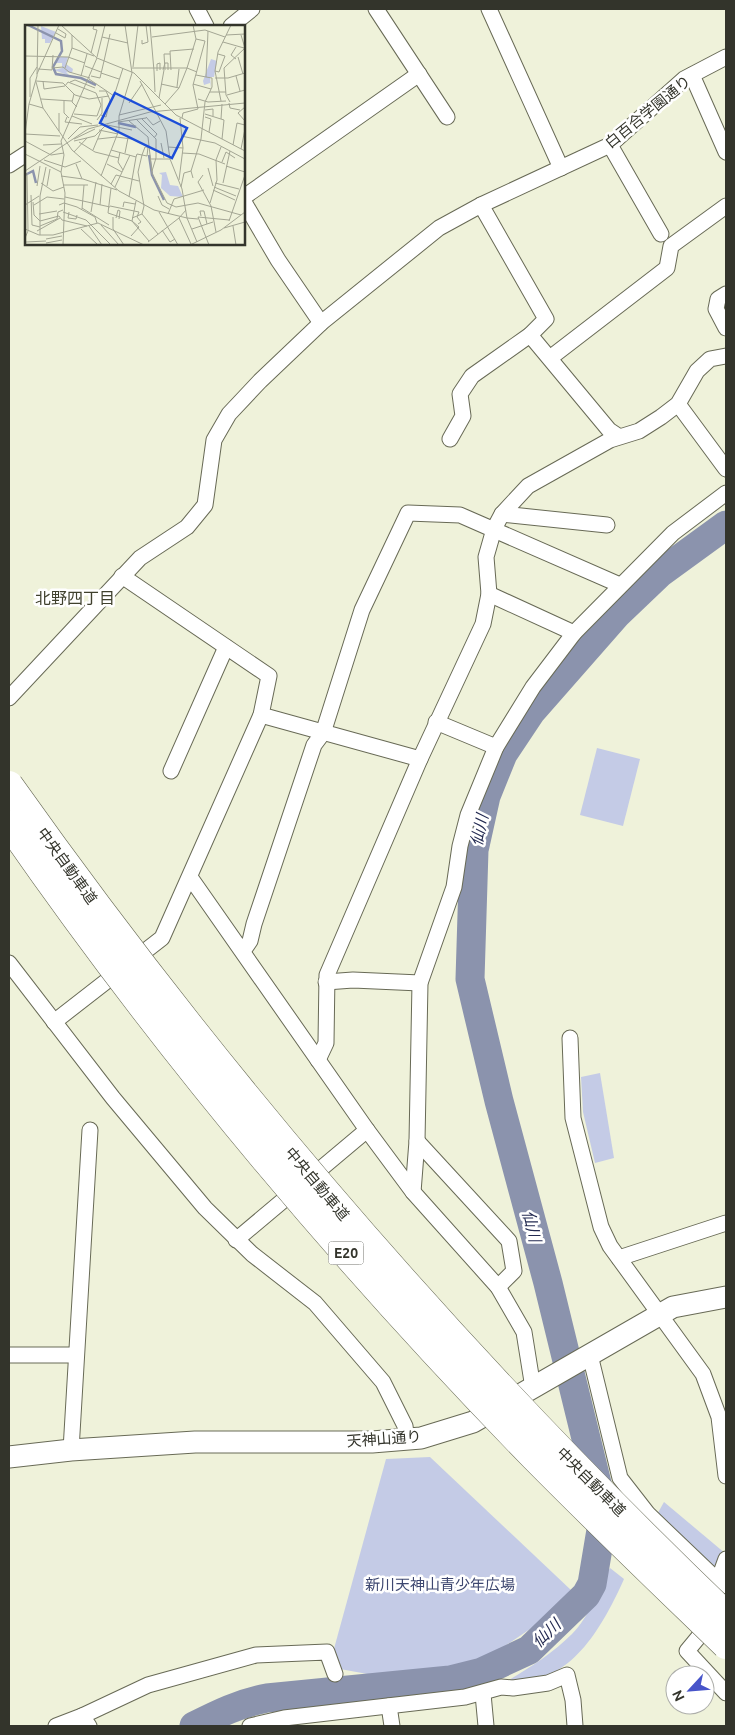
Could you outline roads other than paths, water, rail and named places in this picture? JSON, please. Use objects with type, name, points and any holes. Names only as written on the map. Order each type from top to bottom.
[{"type":"highway","name":"中央自動車道","points":[[9,785],[70,872],[264,1121],[409,1288],[545,1436],[726,1615]]},
{"type":"highway","name":"中央自動車道","points":[[9,824],[134,994],[229,1115],[326,1231],[533,1456],[726,1645]]},
{"type":"street","points":[[197,9],[205,25]]},
{"type":"street","points":[[231,25],[252,9]]},
{"type":"street","points":[[376,9],[447,117]]},
{"type":"street","points":[[489,9],[561,168]]},
{"type":"street","name":"白百合学園通り","points":[[9,698],[140,558],[187,527],[200,514],[205,505],[214,440],[229,414],[260,381],[321,323],[413,247],[439,228],[480,205],[610,145],[668,93],[692,75],[726,57]]},
{"type":"street","points":[[245,196],[419,74]]},
{"type":"street","points":[[692,75],[726,152]]},
{"type":"street","points":[[610,145],[661,234]]},
{"type":"street","points":[[9,165],[25,155]]},
{"type":"street","points":[[245,204],[278,260],[321,323]]},
{"type":"street","points":[[450,440],[463,416],[460,394],[472,376],[530,336],[546,320],[480,205]]},
{"type":"street","points":[[550,358],[667,268],[671,246],[726,206]]},
{"type":"street","points":[[726,294],[718,298],[716,309],[726,328]]},
{"type":"street","points":[[530,336],[609,430],[618,436]]},
{"type":"street","points":[[318,1060],[326,1043],[326,982],[339,944],[436,722],[483,624],[489,594],[486,557],[494,529],[502,514],[528,486],[618,436],[645,427],[678,404],[697,370],[710,359],[726,356]]},
{"type":"street","points":[[678,404],[726,469]]},
{"type":"street","points":[[413,1192],[418,1141],[420,983],[454,887],[460,846],[468,815],[496,747],[533,687],[574,633],[672,533],[726,493]]},
{"type":"street","points":[[243,951],[250,941],[314,745],[323,732],[362,610],[408,514],[460,515],[620,584]]},
{"type":"street","points":[[502,514],[607,525]]},
{"type":"street","points":[[54,1022],[162,938],[261,715],[270,676],[122,576]]},
{"type":"street","points":[[489,594],[574,633]]},
{"type":"street","points":[[171,771],[226,647]]},
{"type":"street","points":[[261,715],[420,759]]},
{"type":"street","points":[[436,722],[496,747]]},
{"type":"street","points":[[190,876],[367,1130],[413,1192],[498,1287],[524,1332],[542,1384]]},
{"type":"street","points":[[9,963],[113,1098],[167,1163],[236,1240],[315,1303],[383,1382],[405,1426],[407,1440]]},
{"type":"street","points":[[326,982],[353,980],[420,983]]},
{"type":"street","points":[[570,1038],[573,1118],[601,1227],[610,1246],[658,1315],[703,1374],[719,1417],[726,1476]]},
{"type":"street","points":[[71,1450],[90,1130]]},
{"type":"street","points":[[236,1240],[367,1130]]},
{"type":"street","points":[[418,1141],[509,1241],[514,1271],[498,1287]]},
{"type":"street","points":[[619,1258],[726,1223]]},
{"type":"street","name":"天神山通り","points":[[9,1457],[71,1450],[195,1442],[407,1440],[460,1427],[542,1384],[672,1307],[726,1297]]},
{"type":"street","points":[[9,1355],[76,1355]]},
{"type":"street","points":[[587,1357],[620,1478],[648,1514],[722,1584]]},
{"type":"street","points":[[722,1584],[726,1559]]},
{"type":"street","points":[[726,1606],[687,1651],[726,1693]]},
{"type":"street","points":[[56,1726],[86,1721],[148,1685],[256,1655],[327,1652],[334,1674]]},
{"type":"street","points":[[250,1726],[483,1694],[501,1687],[520,1687],[548,1683],[567,1675],[573,1700],[575,1726]]},
{"type":"street","points":[[483,1694],[486,1726]]},
{"type":"street","points":[[389,1706],[392,1726]]},
{"type":"waterway","name":"仙川","points":[[194,1726],[238,1706],[267,1698],[450,1680],[482,1672],[529,1650],[586,1595],[592,1584],[604,1512],[548,1283],[499,1101],[470,979],[474,850],[486,796],[503,754],[531,712],[617,614],[660,573],[726,525]]},
{"type":"district","name":"北野四丁目","points":[[75,598]]},
{"type":"park label","name":"新川天神山青少年広場","points":[[440,1585]]}]
